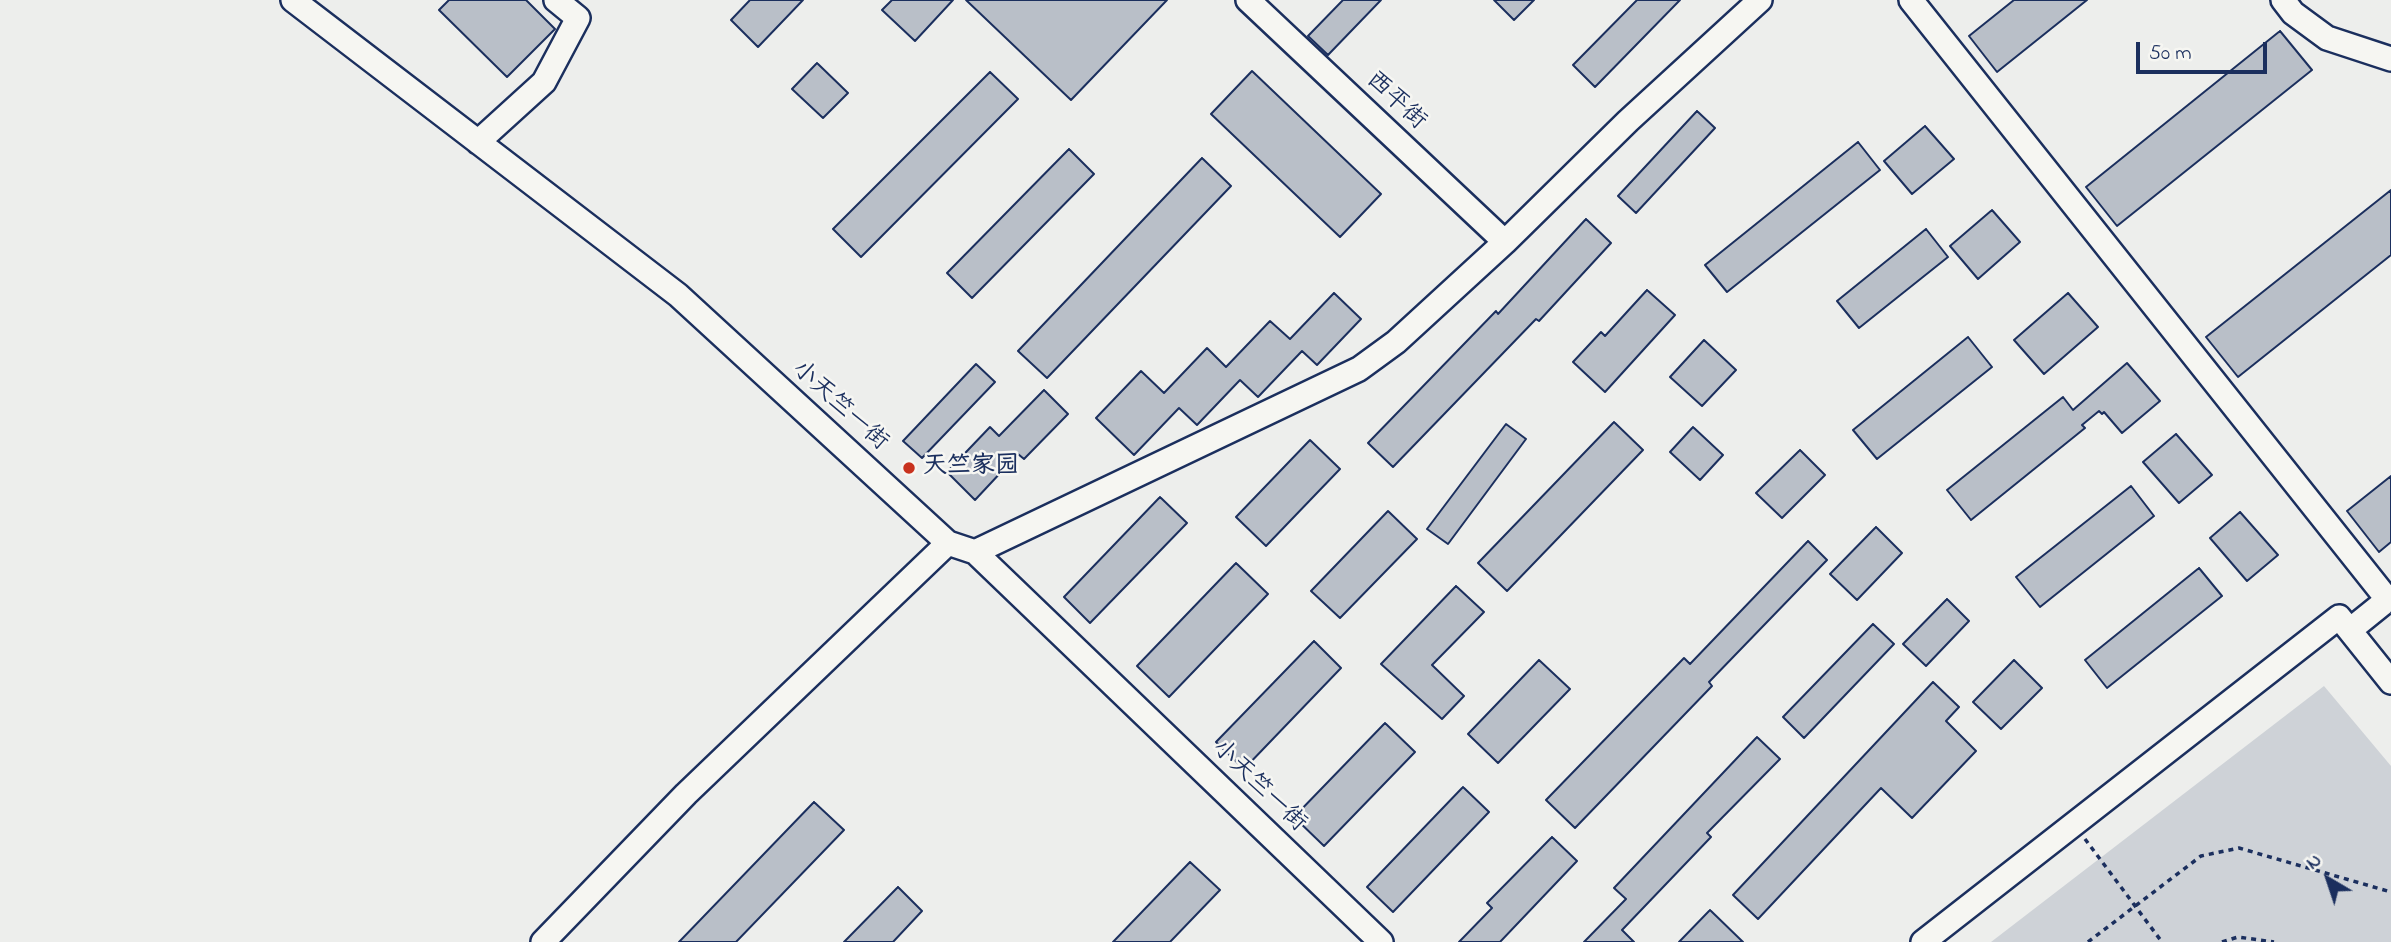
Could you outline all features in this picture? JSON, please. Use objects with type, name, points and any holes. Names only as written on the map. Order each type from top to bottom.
[{"type":"street","name":"小天竺一街","points":[[293,0],[678,295],[948,543],[975,552],[1381,942]]},
{"type":"street","points":[[478,142],[544,82],[578,18],[556,0]]},
{"type":"street","name":"西平街","points":[[1248,0],[1505,242]]},
{"type":"street","points":[[975,552],[1359,369],[1396,342],[1505,242],[1628,121],[1760,0]]},
{"type":"street","points":[[1911,0],[2389,598],[2350,630]]},
{"type":"street","points":[[2283,0],[2293,13],[2327,38],[2391,59]]},
{"type":"street","points":[[543,942],[686,794],[948,543]]},
{"type":"street","points":[[1923,942],[2339,617],[2391,682]]},
{"type":"path","points":[[2073,823],[2162,942]]},
{"type":"path","points":[[2088,942],[2201,856],[2239,848],[2391,892]]},
{"type":"path","points":[[2222,942],[2238,937],[2274,942]]},
{"type":"shaded area","points":[[2324,686],[2391,766],[2391,942],[1991,942]]},
{"type":"building","points":[[449,0],[526,0],[555,29],[507,77],[439,10]]},
{"type":"building","points":[[750,0],[803,0],[758,47],[731,20]]},
{"type":"building","points":[[892,0],[953,0],[915,41],[882,10]]},
{"type":"building","points":[[966,0],[1167,0],[1071,100]]},
{"type":"building","points":[[1343,0],[1381,0],[1328,55],[1308,36]]},
{"type":"building","points":[[1494,0],[1534,0],[1514,20]]},
{"type":"building","points":[[1637,0],[1680,0],[1595,87],[1573,65]]},
{"type":"building","points":[[2014,0],[2087,0],[1997,72],[1969,36]]},
{"type":"building","points":[[2280,31],[2312,70],[2117,226],[2086,187]]},
{"type":"building","points":[[817,63],[848,93],[823,118],[792,89]]},
{"type":"building","points":[[1252,71],[1381,194],[1340,237],[1211,114]]},
{"type":"building","points":[[990,72],[1018,99],[861,257],[833,229]]},
{"type":"building","points":[[1697,111],[1715,128],[1636,213],[1618,196]]},
{"type":"building","points":[[1925,126],[1954,159],[1912,194],[1884,161]]},
{"type":"building","points":[[1858,142],[1880,170],[1727,292],[1705,265]]},
{"type":"building","points":[[1069,149],[1094,174],[972,298],[947,273]]},
{"type":"building","points":[[1202,158],[1231,186],[1047,378],[1018,351]]},
{"type":"building","points":[[2391,190],[2391,255],[2238,377],[2206,337]]},
{"type":"building","points":[[1992,210],[2020,242],[1978,279],[1950,246]]},
{"type":"building","points":[[1586,219],[1611,243],[1539,321],[1536,319],[1393,467],[1368,443],[1496,311],[1498,314]]},
{"type":"building","points":[[1926,229],[1948,257],[1859,328],[1837,301]]},
{"type":"building","points":[[1647,290],[1675,315],[1605,392],[1573,362],[1601,332],[1605,336]]},
{"type":"building","points":[[1334,293],[1361,319],[1317,365],[1302,351],[1258,397],[1240,380],[1197,425],[1179,408],[1134,455],[1096,418],[1141,371],[1164,393],[1207,348],[1226,367],[1270,321],[1290,339]]},
{"type":"building","points":[[2068,293],[2098,327],[2044,374],[2014,340]]},
{"type":"building","points":[[1968,337],[1992,367],[1877,459],[1853,430]]},
{"type":"building","points":[[1704,340],[1736,370],[1702,406],[1670,377]]},
{"type":"building","points":[[2127,363],[2160,401],[2122,433],[2104,412],[2102,414],[2099,411],[2082,425],[2085,428],[1971,520],[1947,490],[2063,397],[2073,410]]},
{"type":"building","points":[[976,364],[995,382],[922,458],[903,441]]},
{"type":"building","points":[[1044,390],[1068,414],[1024,459],[1018,454],[975,500],[947,472],[990,427],[999,436]]},
{"type":"building","points":[[1614,422],[1643,450],[1507,591],[1478,563]]},
{"type":"building","points":[[1506,424],[1526,439],[1448,544],[1427,529]]},
{"type":"building","points":[[1693,427],[1723,455],[1700,480],[1670,452]]},
{"type":"building","points":[[2176,434],[2212,475],[2179,503],[2143,462]]},
{"type":"building","points":[[1310,440],[1340,469],[1266,546],[1236,517]]},
{"type":"building","points":[[1800,450],[1825,475],[1782,518],[1756,493]]},
{"type":"building","points":[[2391,476],[2391,542],[2379,552],[2347,511]]},
{"type":"building","points":[[2131,486],[2154,516],[2040,607],[2016,577]]},
{"type":"building","points":[[1160,497],[1187,523],[1090,623],[1064,597]]},
{"type":"building","points":[[1388,511],[1417,539],[1340,618],[1311,591]]},
{"type":"building","points":[[2240,512],[2278,555],[2247,581],[2210,538]]},
{"type":"building","points":[[1876,527],[1902,553],[1857,600],[1830,574]]},
{"type":"building","points":[[1808,541],[1827,560],[1709,682],[1712,686],[1575,828],[1546,800],[1684,658],[1690,664]]},
{"type":"building","points":[[1236,563],[1268,594],[1169,697],[1137,666]]},
{"type":"building","points":[[2199,568],[2222,596],[2107,688],[2085,660]]},
{"type":"building","points":[[1456,586],[1484,612],[1432,665],[1464,696],[1442,719],[1381,664]]},
{"type":"building","points":[[1947,599],[1969,621],[1926,666],[1903,644]]},
{"type":"building","points":[[1873,624],[1894,644],[1804,738],[1783,717]]},
{"type":"building","points":[[1314,641],[1341,668],[1244,769],[1216,742]]},
{"type":"building","points":[[1539,660],[1570,689],[1498,763],[1468,734]]},
{"type":"building","points":[[2014,660],[2042,688],[2001,729],[1973,702]]},
{"type":"building","points":[[1933,682],[1959,707],[1946,721],[1976,751],[1912,818],[1881,788],[1758,919],[1733,895]]},
{"type":"building","points":[[1385,723],[1415,752],[1324,846],[1294,817]]},
{"type":"building","points":[[1757,737],[1780,759],[1707,833],[1711,837],[1622,930],[1634,942],[1584,942],[1626,899],[1614,888]]},
{"type":"building","points":[[1463,787],[1489,812],[1393,912],[1367,887]]},
{"type":"building","points":[[814,802],[844,830],[736,942],[679,942]]},
{"type":"building","points":[[1552,837],[1577,861],[1500,942],[1459,942],[1492,908],[1487,903]]},
{"type":"building","points":[[1190,862],[1220,890],[1170,942],[1113,942]]},
{"type":"building","points":[[898,887],[922,911],[893,942],[844,942]]},
{"type":"building","points":[[1710,910],[1743,942],[1679,942]]},
{"type":"place","name":"天竺家园","points":[[909,468]]}]
